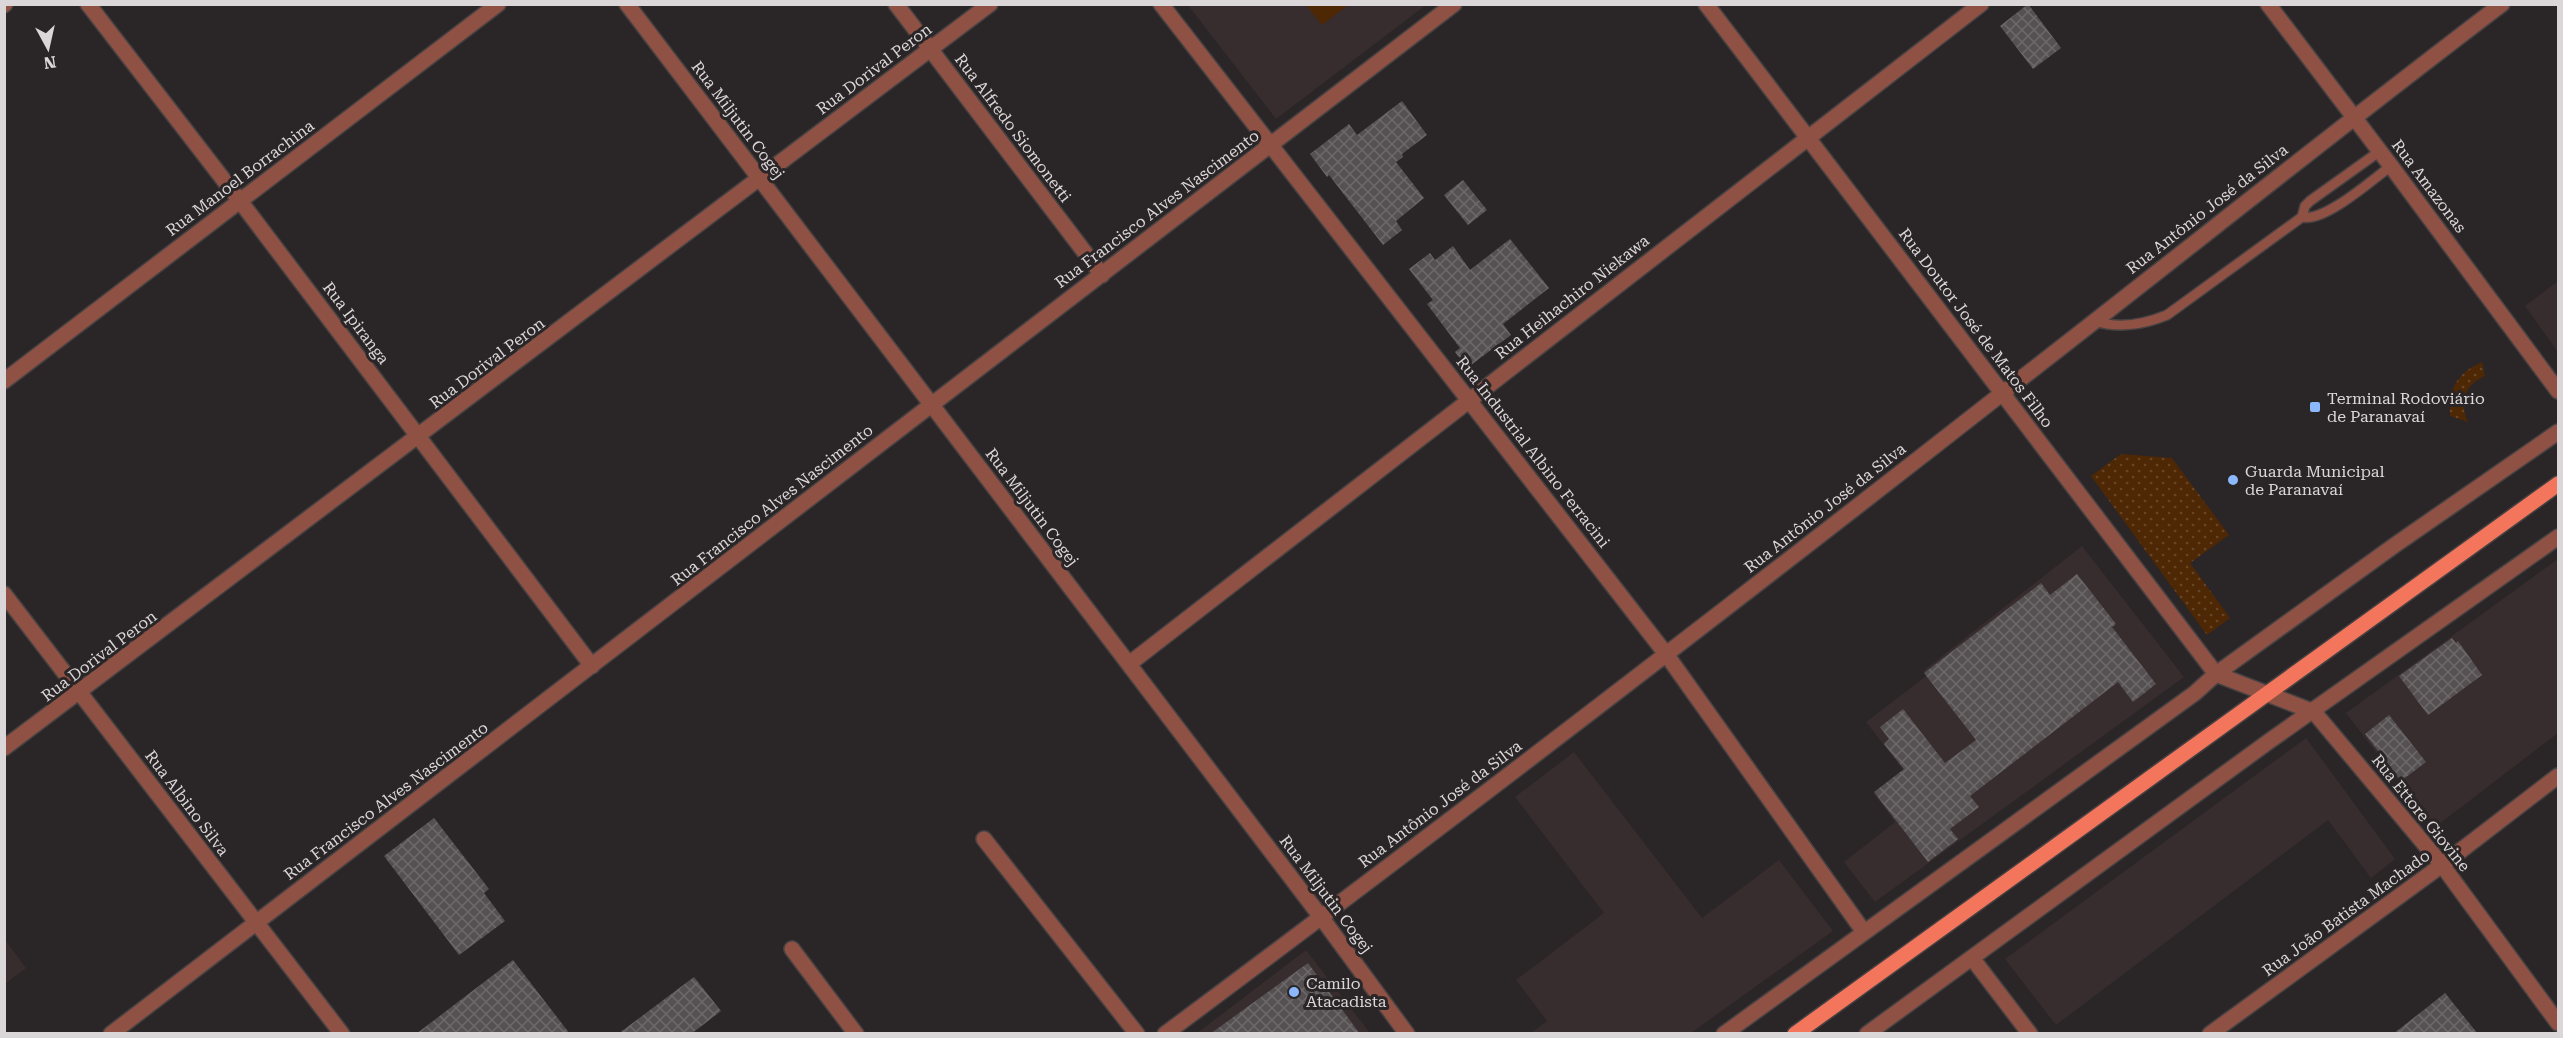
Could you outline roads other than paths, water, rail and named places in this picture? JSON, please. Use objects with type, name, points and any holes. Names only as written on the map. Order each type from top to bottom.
[{"type":"main road","points":[[1795,1034],[2265,693],[2559,484]]},
{"type":"street","name":"Rua Ipiranga","points":[[88,4],[592,666]]},
{"type":"street","name":"Rua Manoel Borrachina","points":[[4,381],[498,4]]},
{"type":"street","name":"Rua Miljutin Cogej","points":[[627,4],[1129,663],[1407,1034]]},
{"type":"street","name":"Rua Alfredo Siomonetti","points":[[896,4],[1102,274]]},
{"type":"street","name":"Rua Dorival Peron","points":[[4,748],[80,693],[990,4]]},
{"type":"street","name":"Rua Industrial Albino Ferracini","points":[[1161,4],[1666,654],[1864,933]]},
{"type":"street","name":"Rua Francisco Alves Nascimento","points":[[111,1034],[1454,4]]},
{"type":"street","name":"Rua Doutor José de Matos Filho","points":[[1706,4],[2216,674]]},
{"type":"street","name":"Rua Heihachiro Niekawa","points":[[1129,663],[1981,4]]},
{"type":"street","name":"Rua Amazonas","points":[[2268,4],[2559,391]]},
{"type":"street","name":"Rua Antônio José da Silva","points":[[1165,1034],[1666,654],[2003,393],[2354,116],[2502,4]]},
{"type":"street","points":[[1724,1034],[2195,693],[2216,674],[2394,545],[2559,432]]},
{"type":"street","points":[[1867,1034],[2268,742],[2314,712],[2559,537]]},
{"type":"street","name":"Rua Albino Silva","points":[[4,594],[342,1034]]},
{"type":"street","name":"Rua Ettore Giovine","points":[[2216,674],[2314,712],[2442,865],[2559,1023]]},
{"type":"street","name":"Rua João Batista Machado","points":[[2210,1034],[2442,865],[2559,776]]},
{"type":"street","points":[[984,839],[1137,1034]]},
{"type":"street","points":[[792,949],[856,1034]]},
{"type":"street","points":[[1972,958],[2030,1034]]},
{"type":"lane","points":[[2095,321],[2105,324],[2149,322],[2167,315],[2302,217],[2305,206],[2310,201],[2380,151]]},
{"type":"lane","points":[[2302,217],[2309,219],[2328,212],[2391,166]]},
{"type":"place","name":"Terminal Rodoviário de Paranavaí","points":[[2315,407]]},
{"type":"place","name":"Guarda Municipal de Paranavaí","points":[[2233,480]]},
{"type":"place","name":"Camilo Atacadista","points":[[1294,992]]}]
